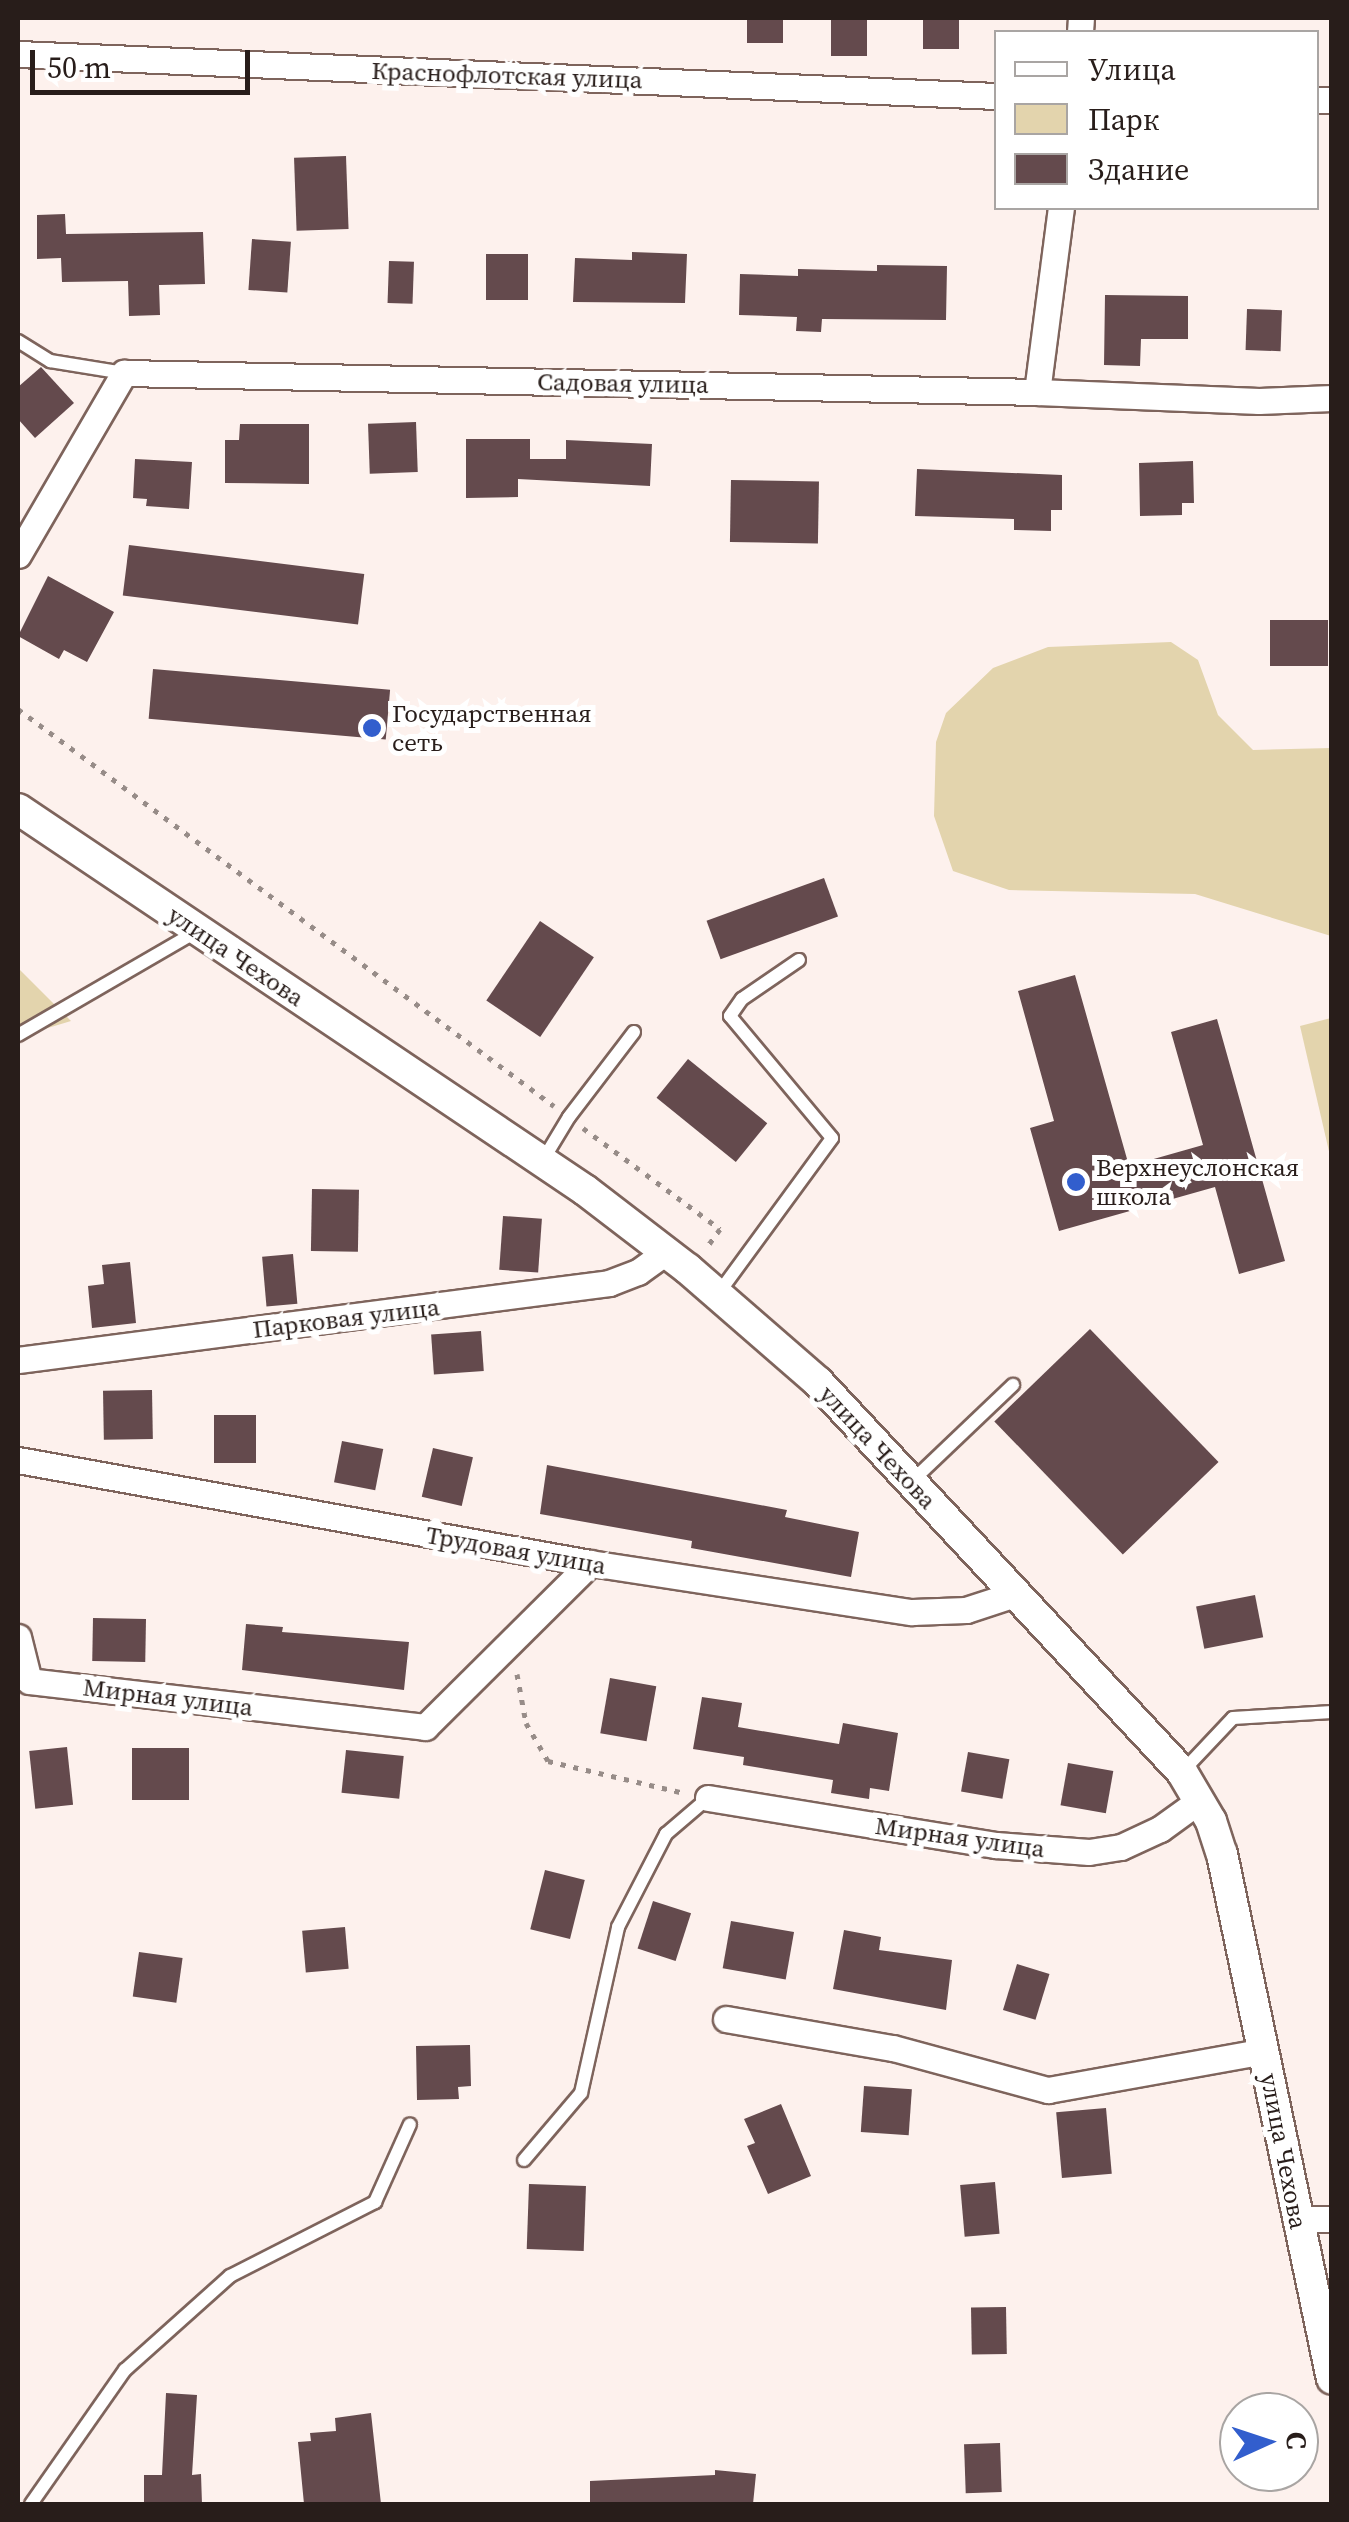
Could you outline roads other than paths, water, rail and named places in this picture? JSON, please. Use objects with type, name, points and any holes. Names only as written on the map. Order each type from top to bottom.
[{"type":"street","name":"Краснофлотская улица","points":[[18,54],[994,96]]},
{"type":"street","points":[[1037,392],[1061,210]]},
{"type":"street","points":[[18,555],[124,373]]},
{"type":"street","name":"Садовая улица","points":[[124,373],[1037,392],[1259,401],[1332,398]]},
{"type":"street","name":"улица Чехова","points":[[18,810],[542,1162],[718,1294],[818,1382],[1182,1772],[1200,1800],[1222,1854],[1332,2379]]},
{"type":"street","name":"Парковая улица","points":[[18,1360],[609,1283],[677,1261]]},
{"type":"street","name":"Трудовая улица","points":[[18,1460],[590,1563],[912,1612],[966,1610],[1015,1594]]},
{"type":"street","name":"Мирная улица","points":[[23,1683],[425,1727],[590,1563]]},
{"type":"street","points":[[18,1637],[23,1683]]},
{"type":"street","name":"Мирная улица","points":[[708,1798],[996,1846],[1089,1852],[1121,1848],[1160,1830],[1200,1800]]},
{"type":"street","points":[[726,2019],[893,2048],[1048,2090],[1264,2050]]},
{"type":"street","points":[[1297,2219],[1332,2219]]},
{"type":"lane","points":[[18,341],[50,361],[124,373]]},
{"type":"lane","points":[[18,1035],[198,930]]},
{"type":"lane","points":[[718,1294],[832,1138],[730,1016],[742,999],[799,960]]},
{"type":"lane","points":[[542,1162],[569,1117],[634,1032]]},
{"type":"lane","points":[[911,1482],[1013,1385]]},
{"type":"lane","points":[[1182,1772],[1233,1718],[1332,1712]]},
{"type":"lane","points":[[524,2160],[581,2093],[618,1927],[666,1834],[708,1798]]},
{"type":"lane","points":[[31,2504],[124,2370],[230,2276],[375,2202],[410,2124]]},
{"type":"place","name":"Государственная сеть","points":[[372,728]]},
{"type":"place","name":"Верхнеуслонская школа","points":[[1076,1182]]}]
